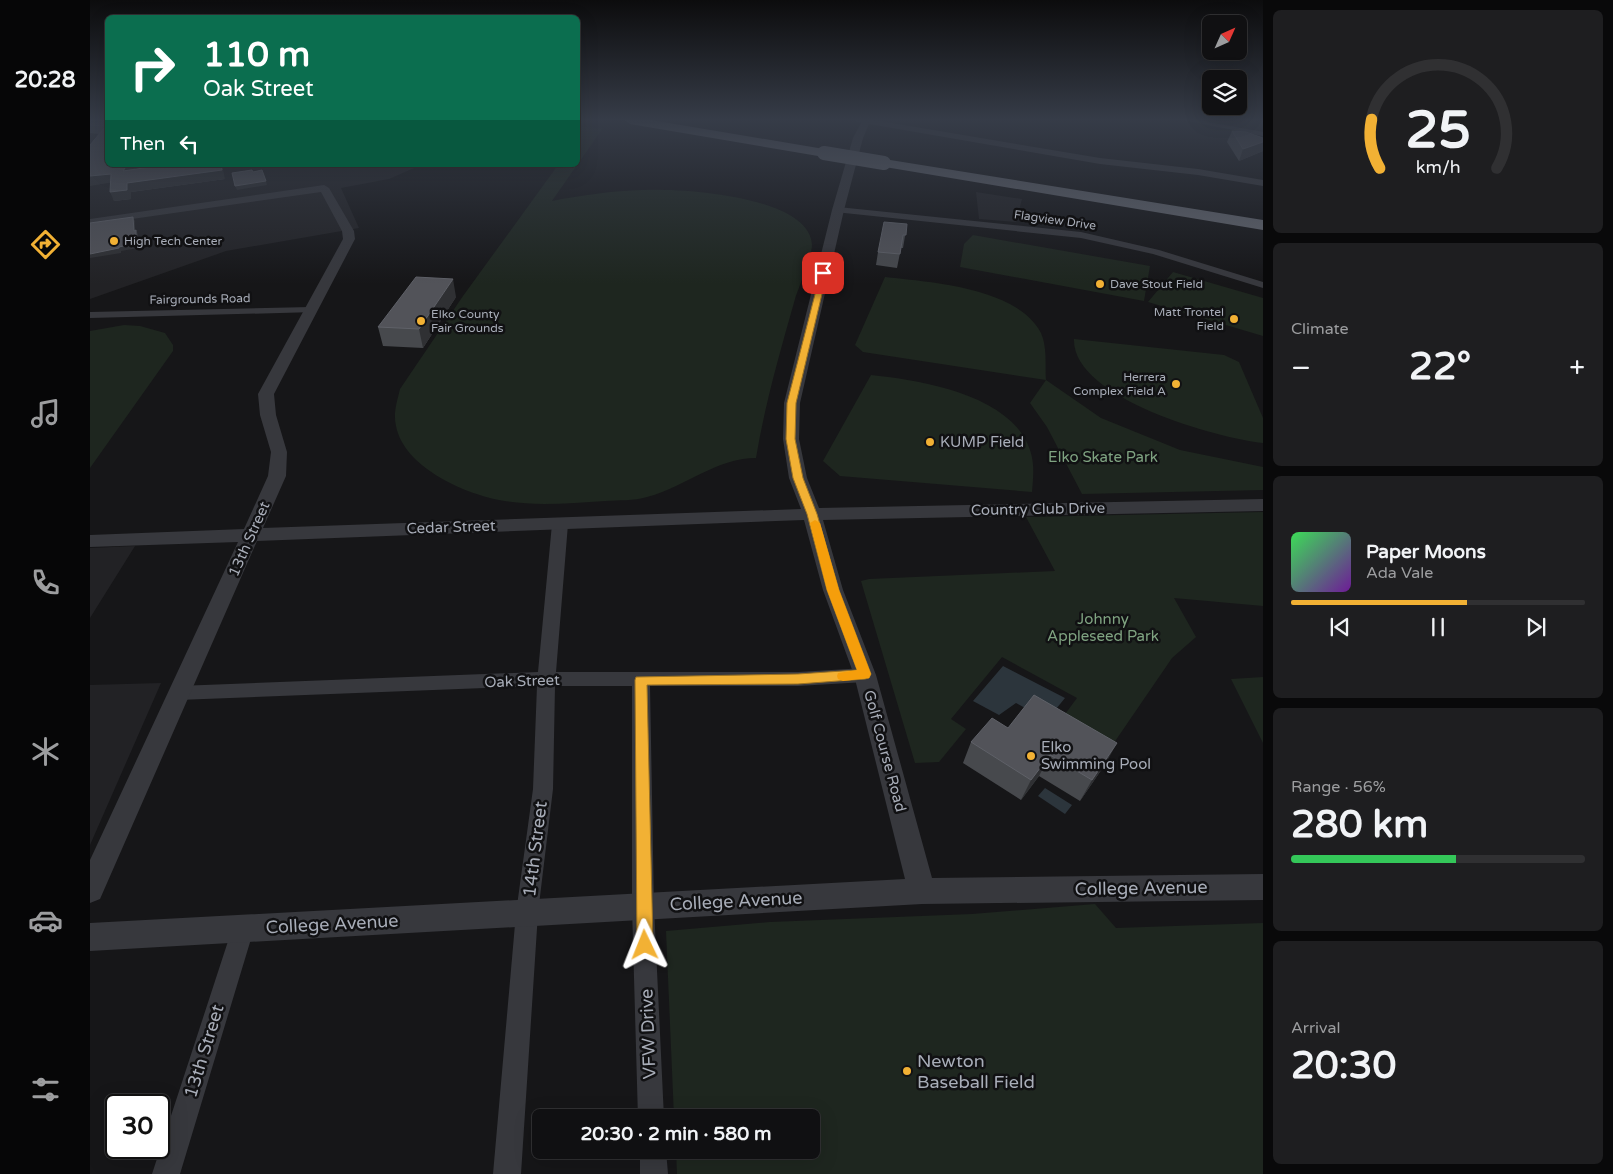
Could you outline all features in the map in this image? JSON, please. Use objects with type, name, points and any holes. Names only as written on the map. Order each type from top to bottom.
[{"type":"highway","points":[[980,175],[1263,225]]},
{"type":"highway","points":[[1001,175],[1263,213]]},
{"type":"street","name":"Golf Course Road","points":[[848,175],[792,403],[791,439],[794,463],[812,514],[833,590],[865,674],[922,891]]},
{"type":"street","points":[[1214,175],[1263,183]]},
{"type":"street","name":"13th Street","points":[[90,222],[324,188],[348,231],[349,239],[266,394],[268,415],[280,452],[277,476],[90,890]]},
{"type":"street","name":"Flagview Drive","points":[[838,210],[1081,235],[1156,252],[1263,285]]},
{"type":"street","name":"Fairgrounds Road","points":[[90,315],[311,310]]},
{"type":"street","name":"Country Club Drive","points":[[812,514],[1263,505]]},
{"type":"street","name":"Cedar Street","points":[[90,541],[812,514]]},
{"type":"street","name":"14th Street","points":[[507,1174],[527,913],[543,789],[546,679],[560,524]]},
{"type":"street","name":"Oak Street","points":[[178,693],[546,679],[798,679],[865,674]]},
{"type":"street","name":"VFW Drive","points":[[641,680],[643,906],[652,1109]]},
{"type":"street","name":"College Avenue","points":[[90,937],[922,891],[1263,886]]},
{"type":"street","name":"13th Street","points":[[166,1174],[243,929]]},
{"type":"street","points":[[653,1159],[654,1174]]},
{"type":"shaded area","points":[[90,175],[399,175],[389,179],[341,188],[359,228],[226,251],[90,299]]},
{"type":"shaded area","points":[[976,192],[1022,199],[1016,222],[979,219]]},
{"type":"shaded area","points":[[135,546],[90,618],[90,548]]},
{"type":"shaded area","points":[[1003,666],[1065,698],[1047,720],[1016,703],[999,715],[973,701]]},
{"type":"shaded area","points":[[161,683],[90,845],[90,685]]},
{"type":"shaded area","points":[[1045,788],[1072,805],[1065,814],[1038,796]]},
{"type":"green space","points":[[551,175],[570,175],[552,201],[597,194],[660,190],[711,193],[767,205],[790,215],[806,228],[812,245],[778,358],[756,458],[741,459],[727,463],[674,487],[642,498],[539,504],[499,500],[469,491],[437,476],[410,454],[401,441],[396,426],[395,417],[400,389],[463,296]]},
{"type":"green space","name":"Dave Stout Field","points":[[973,235],[1150,266],[1144,301],[960,267],[964,244]]},
{"type":"green space","name":"Matt Trontel Field","points":[[1173,272],[1263,298],[1263,336],[1148,302]]},
{"type":"green space","points":[[885,277],[924,281],[968,289],[1009,303],[1025,314],[1041,334],[1045,346],[1046,380],[863,352],[855,345]]},
{"type":"green space","points":[[124,325],[140,326],[165,333],[173,345],[173,351],[90,468],[90,331]]},
{"type":"green space","name":"Herrera Complex Field A","points":[[1074,339],[1224,355],[1239,362],[1263,418],[1263,443],[1242,440],[1182,423],[1150,411],[1121,397],[1096,379],[1080,360]]},
{"type":"green space","name":"KUMP Field","points":[[871,375],[939,386],[985,403],[1005,416],[1020,431],[1032,455],[1032,492],[840,476],[823,461]]},
{"type":"green space","name":"Elko Skate Park","points":[[1046,380],[1101,418],[1180,450],[1263,467],[1263,490],[1082,494],[1047,427],[1030,403]]},
{"type":"green space","name":"Johnny Appleseed Park","points":[[1263,512],[1263,606],[1174,598],[1196,637],[1172,658],[1107,753],[1057,725],[1077,698],[1002,657],[951,719],[966,729],[939,762],[915,763],[861,581],[869,579],[1055,571],[1026,517]]},
{"type":"green space","points":[[1263,677],[1263,743],[1231,679]]},
{"type":"green space","points":[[1095,904],[1116,928],[1263,923],[1263,1174],[677,1174],[676,1159],[820,1159],[820,1109],[674,1109],[666,931],[770,922],[972,914]]},
{"type":"building","points":[[111,175],[187,175],[127,183],[127,190],[110,192]]},
{"type":"building","points":[[232,175],[264,175],[266,181],[235,186]]},
{"type":"building","name":"High Tech Center","points":[[133,217],[136,243],[90,254],[90,223]]},
{"type":"building","points":[[884,222],[907,224],[906,235],[903,235],[900,254],[878,252]]},
{"type":"building","points":[[416,277],[453,279],[419,329],[378,327]]},
{"type":"building","points":[[1034,695],[1117,743],[1092,780],[1050,755],[1031,780],[971,742],[992,718],[1008,728]]},
{"type":"slow traffic","points":[[815,523],[833,590],[865,674],[843,676]]},
{"type":"place","name":"High Tech Center","points":[[114,241]]},
{"type":"place","name":"Dave Stout Field","points":[[1100,284]]},
{"type":"place","name":"Matt Trontel Field","points":[[1234,319]]},
{"type":"place","name":"Elko County Fair Grounds","points":[[421,321]]},
{"type":"place","name":"Herrera Complex Field A","points":[[1176,384]]},
{"type":"place","name":"KUMP Field","points":[[930,442]]},
{"type":"place","name":"Elko Swimming Pool","points":[[1031,756]]},
{"type":"place","name":"Newton Baseball Field","points":[[907,1071]]},
{"type":"route","points":[[645,945],[641,680],[798,679],[865,674],[833,590],[812,514],[798,478],[791,439],[792,403],[823,273]]}]
